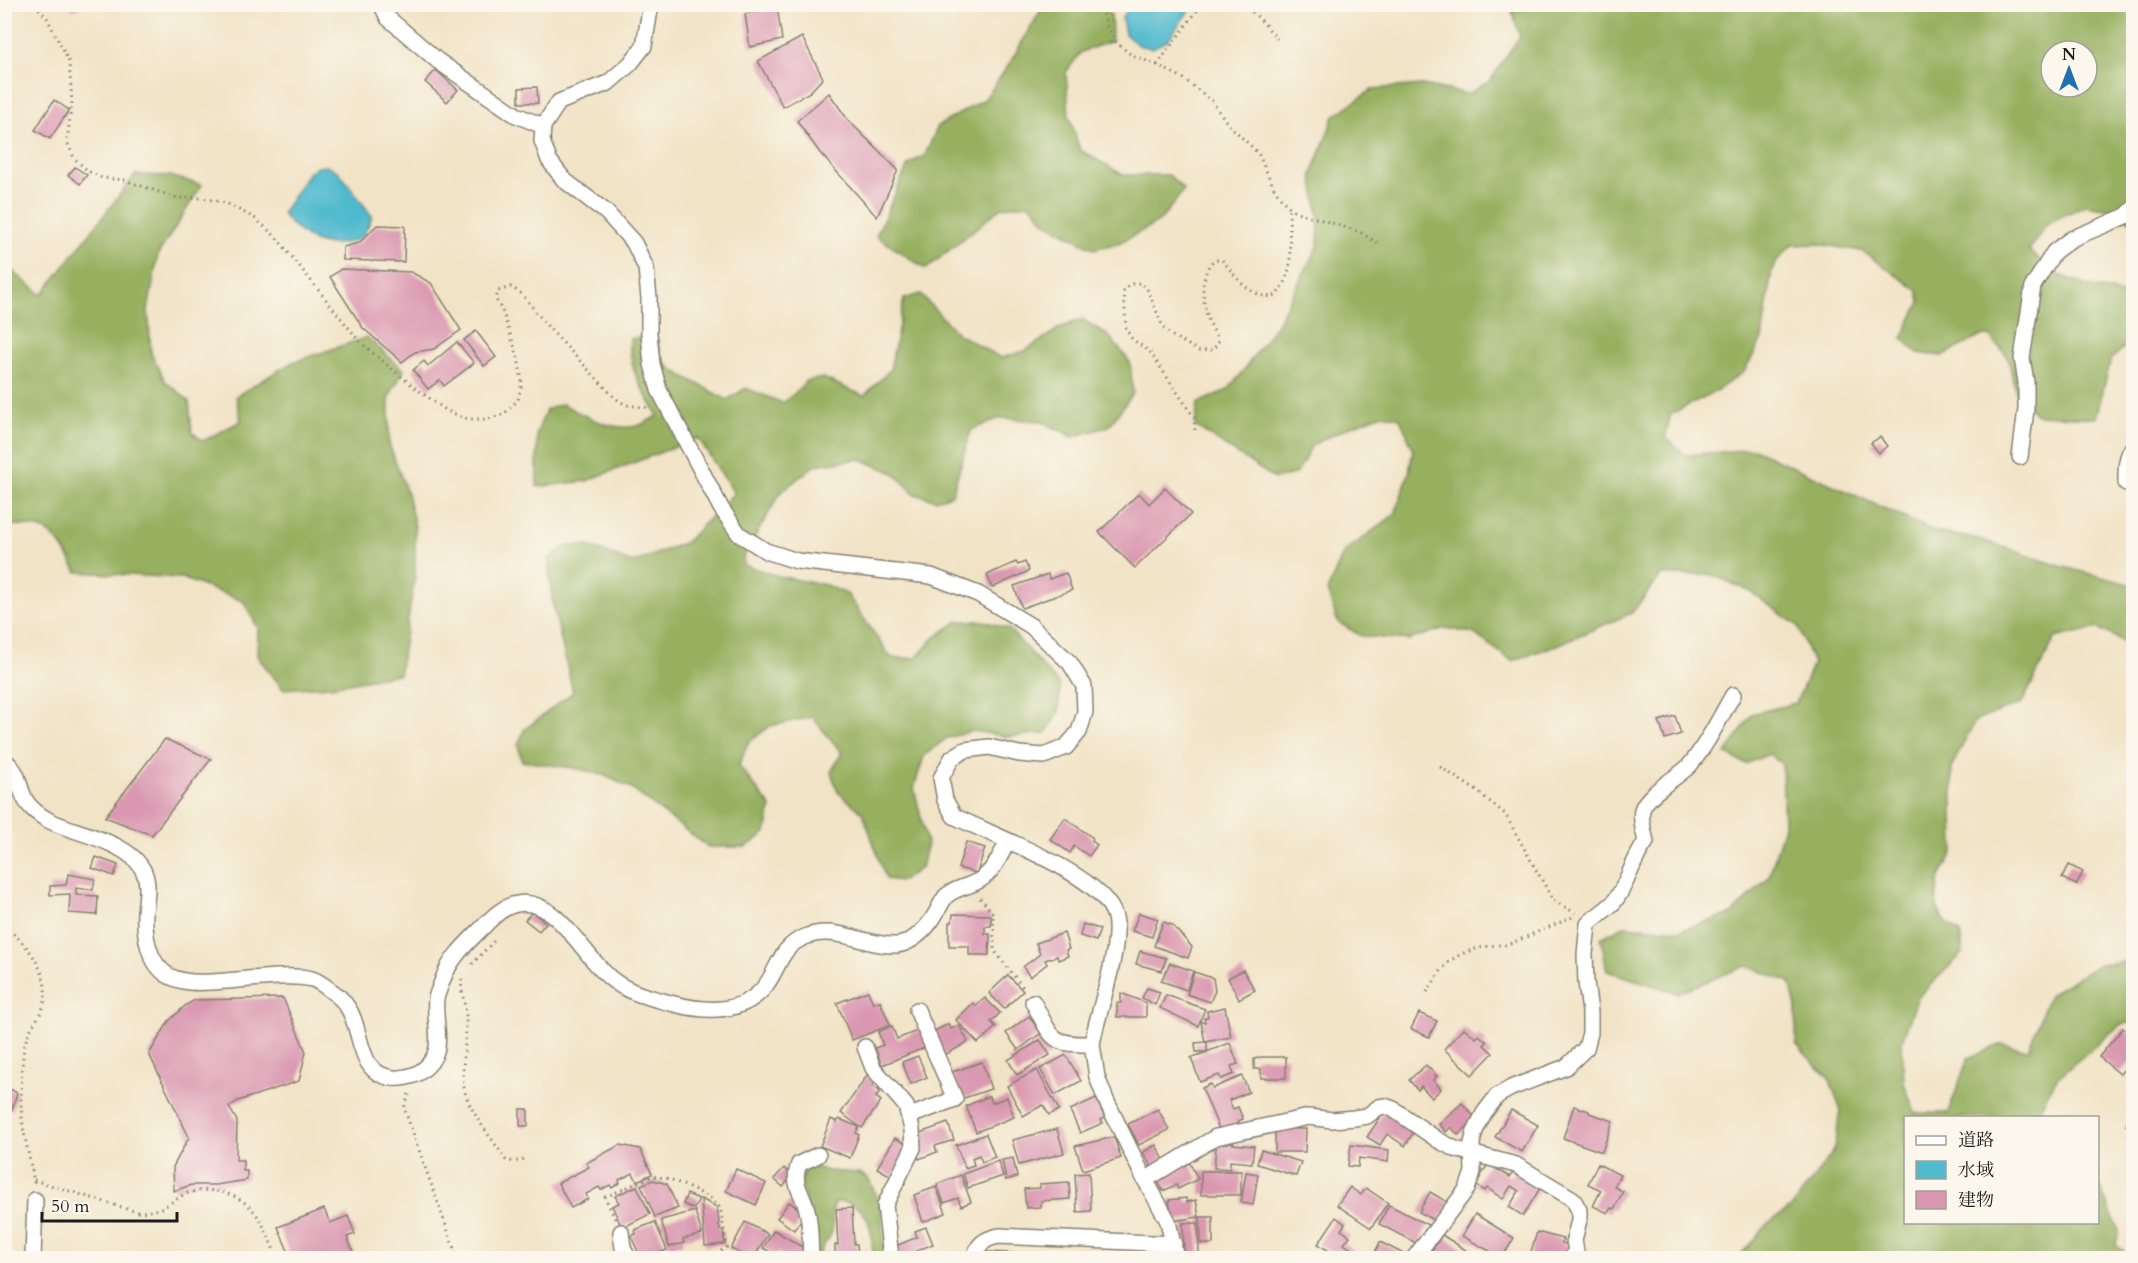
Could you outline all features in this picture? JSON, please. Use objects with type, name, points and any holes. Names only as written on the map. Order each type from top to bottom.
[{"type":"street","points":[[381,4],[388,18],[438,61],[516,115],[543,126]]},
{"type":"street","points":[[651,4],[644,46],[630,64],[608,83],[559,102],[543,126],[542,141],[549,160],[564,180],[606,212],[634,243],[638,251],[645,268],[652,364],[659,390],[721,508],[739,534],[766,551],[797,561],[931,576],[978,594],[1030,626],[1070,663],[1084,686],[1085,712],[1079,732],[1066,747],[1044,756],[1019,754],[988,747],[965,750],[952,758],[941,778],[945,800],[954,816],[1057,863],[1087,883],[1105,899],[1115,916],[1116,942],[1092,1044],[1093,1059],[1100,1085],[1144,1179],[1168,1221],[1175,1251],[999,1236],[987,1238],[978,1247],[974,1258]]},
{"type":"street","points":[[2020,457],[2026,408],[2026,382],[2022,358],[2033,286],[2054,252],[2071,239],[2126,216],[2133,208]]},
{"type":"street","points":[[2126,483],[2126,463],[2133,446]]},
{"type":"street","points":[[1414,1258],[1467,1189],[1473,1172],[1472,1143],[1475,1131],[1484,1113],[1497,1096],[1511,1088],[1566,1067],[1586,1048],[1590,1022],[1585,954],[1588,924],[1613,902],[1646,842],[1642,808],[1651,797],[1688,767],[1702,749],[1733,695]]},
{"type":"street","points":[[4,760],[19,776],[24,797],[32,809],[48,820],[110,844],[133,856],[144,872],[148,891],[145,912],[146,939],[153,959],[167,975],[188,983],[291,978],[314,980],[333,992],[347,1006],[357,1029],[363,1056],[374,1071],[393,1078],[416,1075],[430,1065],[438,1048],[436,999],[444,974],[459,951],[497,913],[516,904],[535,904],[552,915],[612,980],[627,989],[684,1006],[713,1011],[731,1008],[750,1000],[766,986],[777,964],[791,944],[809,935],[833,933],[888,945],[905,944],[931,921],[948,894],[977,882],[987,875],[1008,841]]},
{"type":"street","points":[[1032,1002],[1051,1035],[1061,1043],[1092,1044]]},
{"type":"street","points":[[910,1116],[955,1099],[917,1010]]},
{"type":"street","points":[[865,1047],[873,1068],[906,1106],[910,1116],[913,1148],[885,1205],[891,1258]]},
{"type":"street","points":[[1144,1179],[1216,1137],[1310,1117],[1332,1120],[1367,1116],[1379,1107],[1385,1106],[1455,1149],[1516,1165],[1573,1199],[1579,1210],[1579,1220],[1574,1240],[1576,1252],[1572,1258]]},
{"type":"street","points":[[811,1258],[807,1209],[798,1190],[796,1172],[799,1164],[818,1155]]},
{"type":"street","points":[[33,1258],[35,1200]]},
{"type":"street","points":[[621,1232],[623,1248],[628,1258]]},
{"type":"path","points":[[35,4],[47,18],[67,54],[72,102],[67,141],[74,158],[88,171],[102,178],[124,180],[177,198],[202,198],[226,203],[256,219],[276,237],[360,342],[447,411],[468,419],[488,419],[504,414],[518,400],[522,382],[518,357],[502,310],[496,300],[498,291],[511,287],[522,294],[548,327],[615,398],[626,405],[648,408],[666,403]]},
{"type":"path","points":[[1157,65],[1202,4]]},
{"type":"path","points":[[1243,4],[1277,39]]},
{"type":"path","points":[[1098,5],[1116,41],[1130,54],[1183,78],[1212,101],[1227,123],[1258,153],[1274,188],[1289,207],[1294,211],[1360,232],[1379,244]]},
{"type":"path","points":[[1195,430],[1194,417],[1150,352],[1132,339],[1126,329],[1124,291],[1131,284],[1141,283],[1147,289],[1164,329],[1199,351],[1213,350],[1218,342],[1216,332],[1207,317],[1204,298],[1204,277],[1209,263],[1222,260],[1251,292],[1266,297],[1276,296],[1286,281],[1290,264],[1289,207]]},
{"type":"path","points":[[1427,992],[1448,963],[1461,955],[1498,944],[1507,945],[1578,915],[1553,900],[1505,814],[1477,791],[1440,767]]},
{"type":"path","points":[[980,894],[980,900],[993,913],[994,950],[1017,978],[1032,1002]]},
{"type":"path","points":[[4,926],[18,937],[38,964],[44,985],[44,1003],[27,1036],[21,1100],[35,1200]]},
{"type":"path","points":[[468,969],[500,935]]},
{"type":"path","points":[[463,974],[462,995],[466,1015],[463,1068],[464,1088],[468,1102],[506,1160],[514,1162],[524,1159]]},
{"type":"path","points":[[416,1075],[404,1108],[456,1258]]},
{"type":"path","points":[[621,1232],[605,1197],[653,1176],[670,1179],[709,1197],[720,1207],[727,1247],[707,1258],[701,1254],[693,1258]]},
{"type":"path","points":[[33,1180],[137,1212],[150,1212],[163,1208],[186,1193],[208,1190],[225,1192],[244,1202],[260,1219],[277,1258]]},
{"type":"green space","points":[[2028,4],[2048,13],[2068,5],[2133,5],[2133,223],[2112,209],[2085,205],[2048,223],[2029,250],[2056,274],[2089,286],[2133,296],[2133,344],[2130,343],[2111,359],[2096,418],[2036,415],[2017,396],[2008,357],[1989,336],[1981,336],[1942,356],[1918,353],[1902,338],[1920,302],[1918,291],[1862,251],[1818,244],[1792,245],[1772,269],[1762,339],[1744,372],[1714,392],[1671,414],[1665,437],[1686,455],[1754,449],[1936,532],[1979,539],[2060,566],[2133,585],[2133,647],[2098,628],[2055,638],[2022,703],[1975,721],[1952,766],[1954,851],[1939,879],[1936,904],[1943,920],[1960,933],[1963,953],[1918,997],[1902,1041],[1904,1083],[1915,1113],[1948,1113],[1968,1058],[2002,1044],[2028,1050],[2049,995],[2100,964],[2133,961],[2133,1022],[2120,1025],[2057,1078],[2038,1116],[1904,1116],[1904,1224],[2099,1224],[2099,1187],[2119,1231],[2116,1245],[2132,1258],[1738,1258],[1768,1223],[1792,1207],[1833,1152],[1841,1111],[1830,1080],[1796,1044],[1796,1007],[1790,982],[1746,966],[1677,993],[1607,971],[1601,938],[1624,926],[1681,930],[1732,914],[1769,877],[1784,826],[1782,764],[1769,754],[1746,764],[1726,754],[1752,714],[1796,703],[1813,664],[1798,626],[1749,591],[1713,575],[1661,575],[1632,613],[1512,661],[1473,633],[1445,628],[1409,640],[1361,636],[1338,622],[1327,591],[1344,552],[1395,514],[1409,473],[1413,449],[1400,418],[1383,414],[1351,426],[1312,445],[1297,473],[1275,479],[1195,426],[1198,403],[1228,390],[1244,370],[1278,322],[1318,246],[1319,217],[1312,175],[1334,116],[1373,89],[1422,85],[1468,94],[1490,81],[1520,36],[1510,5]]},
{"type":"green space","points":[[1044,5],[1100,5],[1111,14],[1112,41],[1081,52],[1066,72],[1069,116],[1080,150],[1123,175],[1169,175],[1184,190],[1159,222],[1119,243],[1094,249],[1046,223],[1030,204],[1002,207],[926,269],[876,236],[908,165],[925,155],[938,126],[985,99],[1008,66]]},
{"type":"green space","points":[[135,175],[170,176],[202,185],[158,254],[148,310],[151,353],[165,381],[189,401],[192,432],[203,441],[241,421],[236,396],[291,363],[367,337],[404,370],[389,397],[389,444],[407,493],[415,527],[415,576],[399,674],[330,686],[283,689],[257,656],[258,628],[243,601],[182,578],[77,572],[64,548],[50,534],[32,527],[5,525],[5,278],[11,270],[42,295]]},
{"type":"green space","points":[[920,294],[958,334],[1001,358],[1025,351],[1060,328],[1082,319],[1109,336],[1130,362],[1133,393],[1109,426],[1073,437],[1041,421],[1000,418],[971,430],[952,495],[936,500],[915,494],[894,473],[860,459],[815,465],[781,492],[743,557],[744,565],[778,576],[826,585],[847,594],[891,658],[916,658],[934,638],[958,621],[984,621],[1009,629],[1060,686],[1059,712],[1046,733],[1008,737],[973,731],[947,738],[924,756],[914,788],[927,843],[921,868],[902,881],[886,879],[863,813],[838,792],[831,772],[842,753],[812,717],[770,726],[748,743],[739,766],[771,807],[766,833],[746,847],[708,847],[629,787],[603,775],[574,768],[522,761],[518,745],[524,730],[573,692],[553,605],[548,559],[566,546],[589,546],[633,563],[686,542],[734,493],[698,438],[586,481],[537,487],[537,433],[546,410],[562,404],[617,427],[640,425],[658,416],[634,370],[630,351],[630,339],[656,335],[662,360],[676,372],[727,400],[746,388],[783,403],[806,381],[823,378],[864,396],[890,370],[904,299]]},
{"type":"green space","points":[[814,1167],[829,1171],[859,1173],[868,1178],[880,1202],[886,1258],[873,1258],[870,1228],[863,1212],[848,1203],[836,1202],[833,1209],[831,1235],[821,1251],[820,1258],[813,1258],[801,1180],[804,1170]]},
{"type":"water","points":[[1132,5],[1193,5],[1167,41],[1152,48],[1138,45],[1125,34],[1122,17]]},
{"type":"water","points":[[328,166],[339,172],[372,216],[361,237],[352,241],[338,244],[319,243],[301,233],[282,214],[309,172],[317,167]]},
{"type":"building","points":[[67,4],[88,4],[88,5],[73,10]]},
{"type":"building","points":[[777,6],[782,40],[750,47],[745,14]]},
{"type":"building","points":[[802,37],[823,78],[810,92],[783,107],[758,61]]},
{"type":"building","points":[[436,70],[458,90],[447,102],[425,82]]},
{"type":"building","points":[[537,87],[538,103],[519,103],[519,88]]},
{"type":"building","points":[[829,93],[848,120],[898,170],[877,217],[820,153],[797,121]]},
{"type":"building","points":[[54,100],[69,110],[50,139],[35,130]]},
{"type":"building","points":[[75,167],[87,175],[80,184],[68,175]]},
{"type":"building","points":[[377,225],[405,226],[404,262],[343,260],[343,247],[359,243]]},
{"type":"building","points":[[341,269],[411,272],[431,283],[461,330],[434,349],[415,352],[402,362],[363,328],[330,277]]},
{"type":"building","points":[[476,331],[496,357],[484,366],[464,340]]},
{"type":"building","points":[[457,342],[474,363],[444,386],[440,380],[428,389],[413,370],[424,361],[428,366]]},
{"type":"building","points":[[1880,437],[1887,446],[1879,453],[1871,443]]},
{"type":"building","points":[[1165,488],[1191,514],[1135,568],[1099,532],[1139,493],[1149,504]]},
{"type":"building","points":[[1016,562],[1018,565],[1025,562],[1029,571],[992,588],[987,575]]},
{"type":"building","points":[[1066,573],[1072,590],[1022,608],[1014,586],[1048,574],[1049,579]]},
{"type":"building","points":[[1675,716],[1681,734],[1665,739],[1659,721]]},
{"type":"building","points":[[165,739],[211,759],[152,835],[105,817]]},
{"type":"building","points":[[1065,818],[1093,838],[1092,841],[1097,845],[1089,856],[1074,846],[1070,853],[1050,839]]},
{"type":"building","points":[[966,842],[985,848],[977,873],[958,868]]},
{"type":"building","points":[[96,857],[118,865],[114,876],[92,868]]},
{"type":"building","points":[[2069,865],[2083,872],[2076,885],[2062,878]]},
{"type":"building","points":[[68,874],[95,879],[93,890],[76,888],[76,895],[98,896],[97,915],[69,913],[70,894],[50,895],[50,886],[66,885]]},
{"type":"building","points":[[532,912],[546,923],[539,931],[525,920]]},
{"type":"building","points":[[1139,913],[1158,919],[1152,937],[1132,931]]},
{"type":"building","points":[[953,914],[991,915],[991,926],[985,926],[985,934],[990,934],[989,955],[969,955],[969,946],[949,946],[949,922],[952,922]]},
{"type":"building","points":[[1163,922],[1172,925],[1192,947],[1188,958],[1154,946]]},
{"type":"building","points":[[1083,924],[1100,929],[1096,941],[1080,936]]},
{"type":"building","points":[[1064,933],[1069,949],[1066,950],[1068,956],[1058,960],[1057,956],[1045,960],[1047,964],[1030,977],[1023,967],[1040,954],[1036,943]]},
{"type":"building","points":[[1140,951],[1166,958],[1162,971],[1136,964]]},
{"type":"building","points":[[1170,963],[1193,971],[1187,990],[1161,981]]},
{"type":"building","points":[[1243,970],[1255,990],[1239,999],[1228,978]]},
{"type":"building","points":[[1194,972],[1213,978],[1215,991],[1210,1002],[1187,994]]},
{"type":"building","points":[[1008,975],[1023,991],[1004,1009],[989,993]]},
{"type":"building","points":[[1147,988],[1160,992],[1155,1005],[1142,998]]},
{"type":"building","points":[[868,991],[873,1003],[880,1001],[890,1025],[852,1040],[837,1003]]},
{"type":"building","points":[[1121,993],[1146,1003],[1146,1017],[1117,1017],[1117,1003],[1121,1003]]},
{"type":"building","points":[[1166,995],[1205,1009],[1198,1026],[1160,1008]]},
{"type":"building","points":[[283,998],[306,1052],[299,1081],[238,1101],[229,1107],[237,1121],[236,1160],[243,1160],[243,1171],[247,1171],[247,1180],[216,1185],[191,1185],[174,1191],[173,1167],[189,1137],[149,1054],[169,1021],[195,1000]]},
{"type":"building","points":[[985,998],[1000,1013],[991,1022],[996,1027],[978,1043],[956,1020],[973,1003],[976,1006]]},
{"type":"building","points":[[1225,1007],[1231,1037],[1205,1042],[1201,1022],[1205,1022],[1204,1018],[1208,1017],[1207,1011]]},
{"type":"building","points":[[1419,1013],[1437,1021],[1429,1037],[1411,1029]]},
{"type":"building","points":[[1029,1016],[1041,1033],[1018,1050],[1006,1033]]},
{"type":"building","points":[[948,1024],[951,1029],[959,1025],[968,1042],[943,1056],[931,1033]]},
{"type":"building","points":[[892,1026],[897,1039],[922,1029],[929,1046],[882,1065],[875,1048],[883,1045],[878,1032]]},
{"type":"building","points":[[1464,1028],[1476,1038],[1479,1035],[1487,1042],[1484,1045],[1493,1053],[1472,1075],[1444,1049]]},
{"type":"building","points":[[2123,1028],[2134,1037],[2134,1058],[2120,1074],[2099,1057]]},
{"type":"building","points":[[1040,1040],[1050,1055],[1017,1075],[1008,1060]]},
{"type":"building","points":[[1207,1042],[1207,1052],[1196,1052],[1195,1043]]},
{"type":"building","points":[[1230,1043],[1238,1064],[1231,1066],[1234,1074],[1221,1079],[1219,1075],[1200,1082],[1191,1058]]},
{"type":"building","points":[[1066,1055],[1081,1081],[1055,1095],[1040,1069]]},
{"type":"building","points":[[918,1056],[927,1077],[911,1084],[902,1062]]},
{"type":"building","points":[[1286,1057],[1286,1078],[1261,1078],[1261,1069],[1254,1069],[1254,1059]]},
{"type":"building","points":[[982,1062],[991,1089],[961,1099],[952,1072]]},
{"type":"building","points":[[1426,1065],[1437,1076],[1433,1080],[1441,1089],[1432,1098],[1421,1086],[1418,1090],[1409,1080]]},
{"type":"building","points":[[1037,1070],[1059,1110],[1049,1115],[1043,1105],[1023,1116],[1007,1086]]},
{"type":"building","points":[[868,1074],[876,1080],[872,1086],[880,1091],[876,1097],[881,1101],[862,1128],[841,1113]]},
{"type":"building","points":[[1242,1076],[1249,1092],[1229,1100],[1233,1109],[1238,1107],[1243,1119],[1220,1131],[1202,1088],[1211,1084],[1213,1088]]},
{"type":"building","points":[[4,1085],[17,1093],[12,1110],[4,1105]]},
{"type":"building","points":[[989,1096],[992,1103],[1007,1097],[1014,1117],[976,1132],[966,1106]]},
{"type":"building","points":[[1096,1098],[1105,1118],[1101,1120],[1103,1123],[1080,1133],[1070,1110]]},
{"type":"building","points":[[1462,1103],[1476,1119],[1458,1135],[1451,1127],[1446,1132],[1439,1124]]},
{"type":"building","points":[[1574,1106],[1613,1121],[1602,1152],[1563,1138]]},
{"type":"building","points":[[520,1109],[528,1109],[528,1126],[520,1126]]},
{"type":"building","points":[[1158,1109],[1169,1130],[1139,1145],[1128,1124]]},
{"type":"building","points":[[1385,1110],[1415,1130],[1405,1146],[1387,1134],[1380,1145],[1367,1137]]},
{"type":"building","points":[[1511,1110],[1538,1125],[1522,1152],[1495,1137]]},
{"type":"building","points":[[2134,1115],[2134,1140],[2128,1136],[2132,1129],[2126,1125]]},
{"type":"building","points":[[831,1119],[837,1122],[839,1119],[859,1127],[856,1133],[859,1135],[850,1158],[820,1146]]},
{"type":"building","points":[[948,1123],[954,1140],[935,1146],[937,1152],[919,1159],[914,1135]]},
{"type":"building","points":[[1057,1129],[1064,1153],[1019,1165],[1012,1140]]},
{"type":"building","points":[[1275,1129],[1306,1129],[1305,1152],[1275,1152]]},
{"type":"building","points":[[986,1134],[995,1157],[982,1162],[979,1155],[972,1158],[974,1165],[965,1168],[956,1145]]},
{"type":"building","points":[[1114,1137],[1121,1158],[1083,1170],[1075,1146]]},
{"type":"building","points":[[895,1138],[910,1146],[893,1177],[877,1168]]},
{"type":"building","points":[[1217,1138],[1234,1140],[1233,1144],[1254,1146],[1252,1163],[1230,1161],[1230,1169],[1214,1168]]},
{"type":"building","points":[[620,1145],[640,1149],[652,1174],[637,1181],[633,1173],[619,1180],[620,1183],[612,1188],[610,1185],[601,1190],[599,1187],[586,1194],[588,1199],[571,1208],[558,1183],[589,1167],[586,1163]]},
{"type":"building","points":[[1156,1145],[1166,1164],[1153,1170],[1143,1152]]},
{"type":"building","points":[[1351,1145],[1389,1150],[1388,1162],[1359,1158],[1358,1167],[1348,1166]]},
{"type":"building","points":[[1261,1150],[1301,1162],[1296,1176],[1257,1164]]},
{"type":"building","points":[[1013,1158],[1017,1177],[1006,1180],[1002,1160]]},
{"type":"building","points":[[1188,1160],[1198,1179],[1178,1189],[1176,1185],[1163,1191],[1155,1176]]},
{"type":"building","points":[[998,1161],[1003,1176],[968,1188],[963,1174]]},
{"type":"building","points":[[1488,1164],[1510,1177],[1516,1168],[1542,1185],[1523,1216],[1509,1207],[1519,1191],[1511,1186],[1503,1199],[1487,1188],[1485,1191],[1475,1185]]},
{"type":"building","points":[[1598,1164],[1620,1175],[1614,1187],[1623,1191],[1614,1209],[1611,1208],[1608,1213],[1593,1206],[1601,1190],[1588,1184]]},
{"type":"building","points":[[784,1168],[792,1176],[783,1187],[774,1179]]},
{"type":"building","points":[[736,1169],[766,1183],[756,1205],[726,1191]]},
{"type":"building","points":[[1201,1171],[1241,1171],[1241,1195],[1201,1195]]},
{"type":"building","points":[[1246,1172],[1258,1174],[1253,1205],[1241,1203]]},
{"type":"building","points":[[1089,1173],[1091,1211],[1077,1212],[1075,1174]]},
{"type":"building","points":[[961,1175],[971,1202],[961,1206],[958,1198],[944,1203],[937,1184]]},
{"type":"building","points":[[653,1180],[667,1184],[678,1208],[655,1217],[641,1185]]},
{"type":"building","points":[[1069,1182],[1070,1199],[1041,1201],[1041,1207],[1026,1208],[1024,1189],[1040,1188],[1040,1184]]},
{"type":"building","points":[[637,1186],[650,1214],[622,1228],[612,1206],[619,1203],[615,1196]]},
{"type":"building","points":[[936,1187],[946,1213],[923,1222],[914,1195]]},
{"type":"building","points":[[1350,1187],[1361,1195],[1366,1188],[1388,1203],[1371,1228],[1337,1205]]},
{"type":"building","points":[[1430,1192],[1449,1203],[1438,1223],[1419,1212]]},
{"type":"building","points":[[687,1194],[699,1199],[694,1209],[683,1204]]},
{"type":"building","points":[[1186,1198],[1187,1202],[1196,1200],[1199,1217],[1172,1221],[1169,1200]]},
{"type":"building","points":[[701,1199],[717,1207],[720,1230],[723,1230],[725,1244],[705,1246]]},
{"type":"building","points":[[789,1202],[806,1213],[794,1230],[777,1218]]},
{"type":"building","points":[[1389,1205],[1428,1225],[1418,1244],[1379,1224]]},
{"type":"building","points":[[852,1208],[854,1244],[857,1244],[858,1258],[835,1258],[835,1245],[838,1245],[836,1209]]},
{"type":"building","points":[[324,1209],[330,1223],[348,1216],[355,1234],[347,1237],[356,1258],[291,1258],[278,1227]]},
{"type":"building","points":[[695,1211],[702,1234],[683,1239],[684,1243],[669,1247],[661,1220]]},
{"type":"building","points":[[1475,1214],[1514,1238],[1502,1258],[1462,1236]]},
{"type":"building","points":[[1200,1217],[1213,1217],[1213,1244],[1201,1244]]},
{"type":"building","points":[[1336,1217],[1345,1224],[1341,1230],[1350,1236],[1344,1244],[1365,1258],[1340,1258],[1318,1244]]},
{"type":"building","points":[[655,1222],[667,1250],[651,1256],[650,1252],[640,1256],[631,1236],[636,1234],[635,1230]]},
{"type":"building","points":[[745,1222],[768,1234],[754,1258],[749,1258],[731,1249]]},
{"type":"building","points":[[1183,1223],[1198,1223],[1199,1253],[1184,1253]]},
{"type":"building","points":[[926,1227],[933,1244],[916,1251],[919,1258],[901,1258],[896,1246],[917,1237],[915,1231]]},
{"type":"building","points":[[774,1230],[804,1248],[798,1258],[788,1258],[778,1253],[776,1256],[763,1248]]},
{"type":"building","points":[[1537,1232],[1563,1239],[1562,1243],[1572,1246],[1568,1258],[1542,1258],[1530,1255]]},
{"type":"building","points":[[1442,1235],[1475,1256],[1473,1258],[1432,1258],[1428,1256]]},
{"type":"building","points":[[1380,1242],[1404,1254],[1402,1258],[1373,1256]]},
{"type":"building","points":[[956,1252],[958,1258],[936,1258]]},
{"type":"building","points":[[986,1252],[1014,1253],[1014,1258],[986,1258]]},
{"type":"building","points":[[1019,1253],[1047,1254],[1047,1258],[1019,1258]]},
{"type":"building","points":[[1052,1255],[1079,1256],[1079,1258],[1052,1258]]}]
